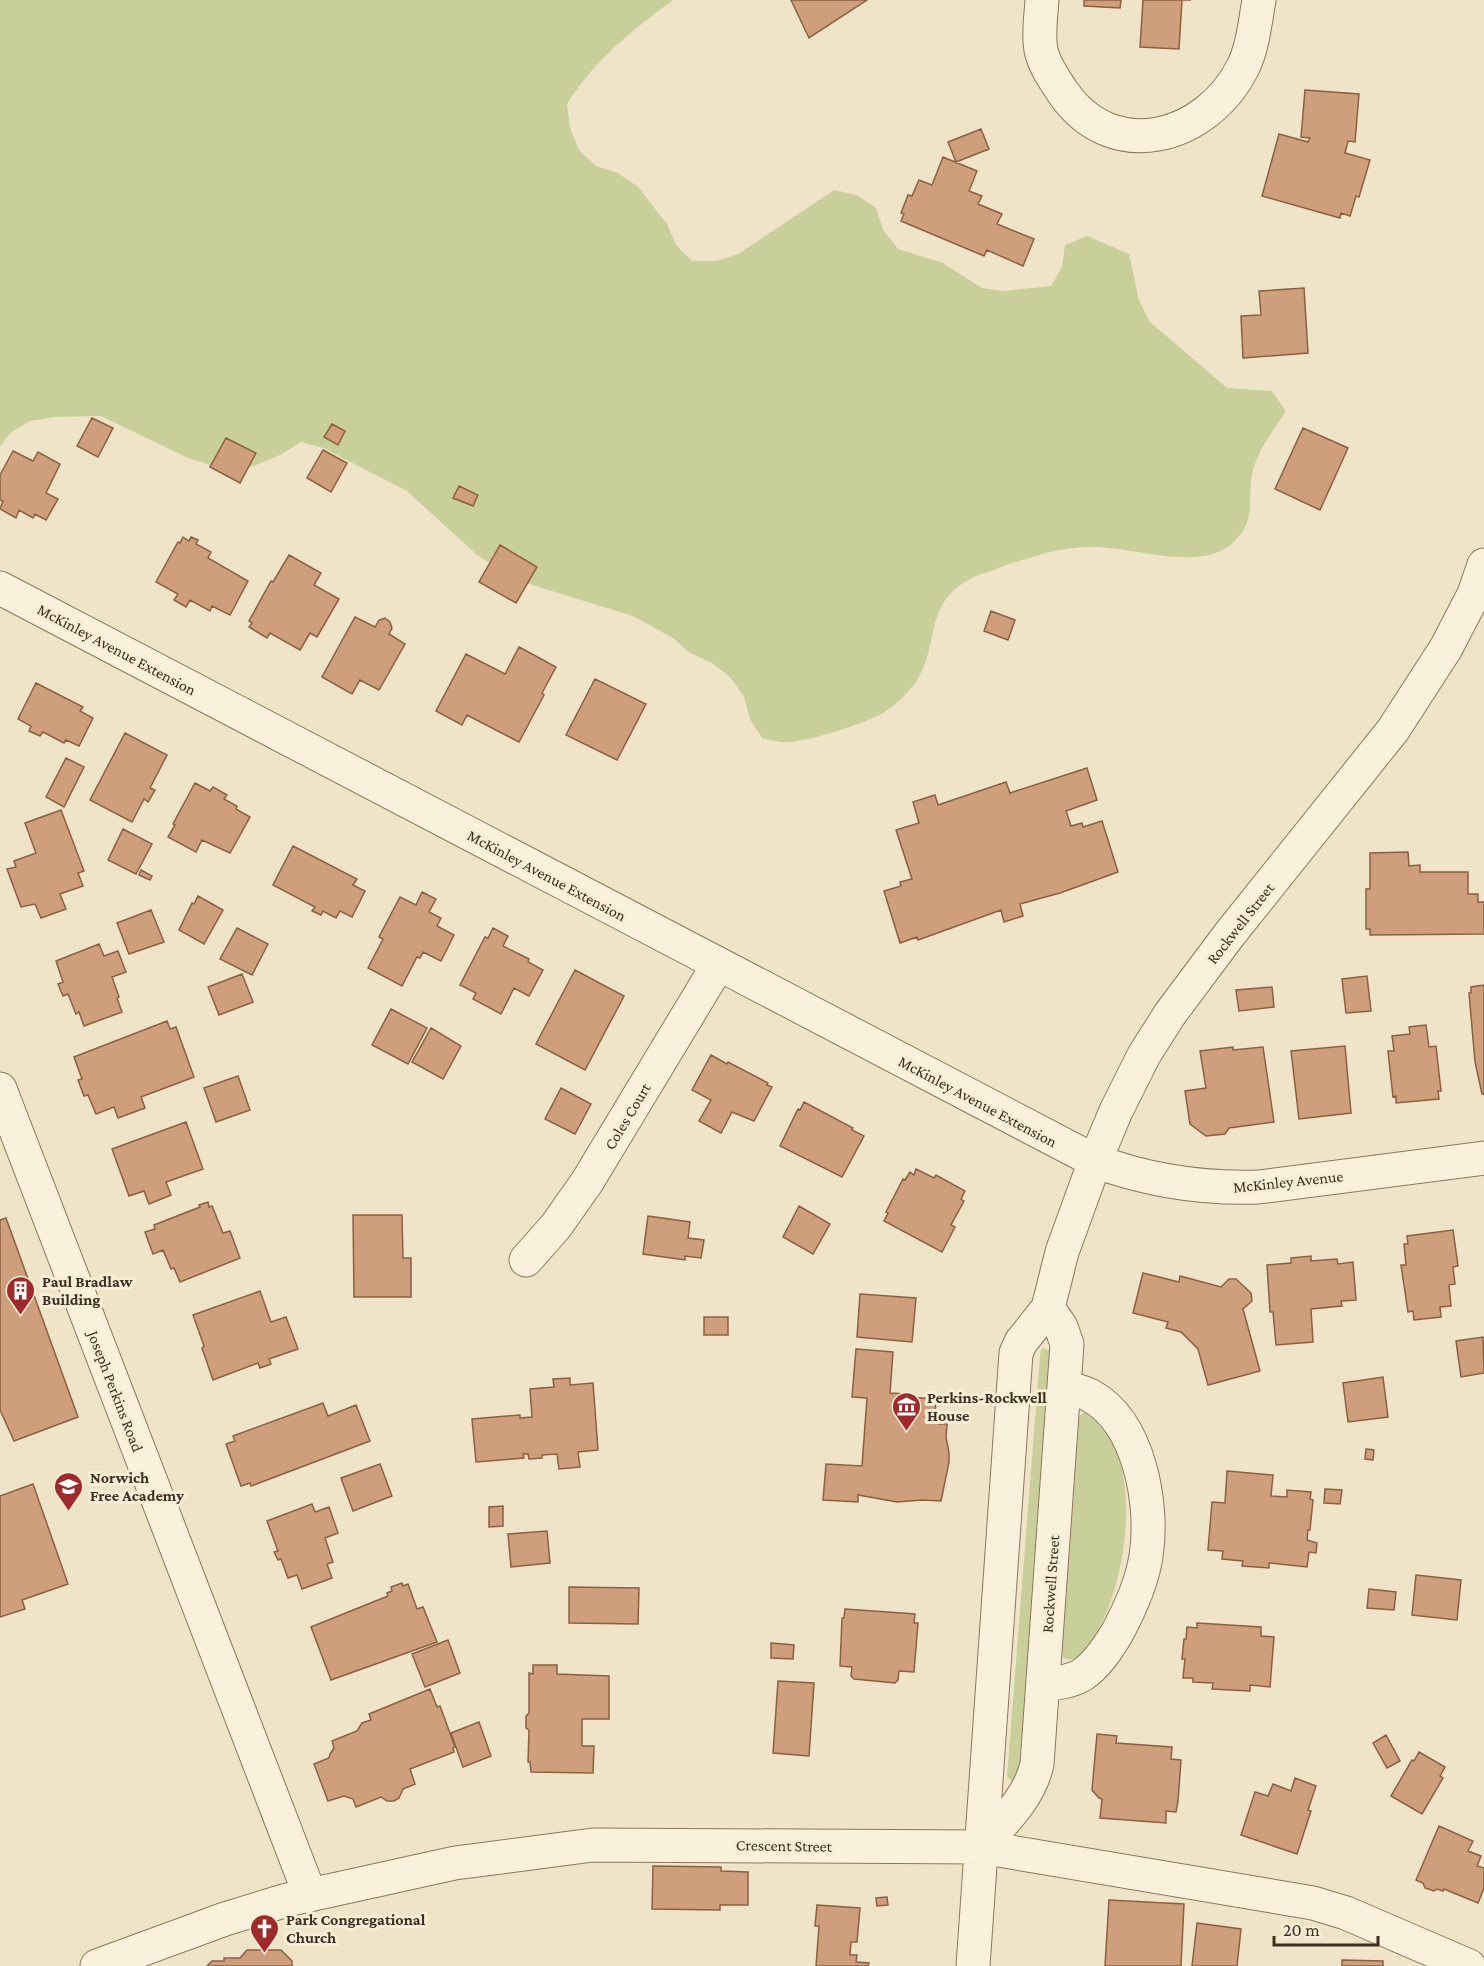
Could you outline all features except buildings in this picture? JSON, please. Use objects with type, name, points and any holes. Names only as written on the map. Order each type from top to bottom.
[{"type":"street","points":[[1042,0],[1041,50],[1047,66],[1066,97],[1078,111],[1098,126],[1124,136],[1142,137],[1162,134],[1185,126],[1201,117],[1230,87],[1250,50],[1259,0]]},
{"type":"street","name":"Rockwell Street","points":[[973,1966],[1016,1353],[1021,1342],[1048,1308],[1062,1252],[1095,1161],[1132,1078],[1170,1014],[1229,935],[1393,730],[1446,648],[1474,594],[1484,565]]},
{"type":"street","name":"McKinley Avenue Extension","points":[[0,588],[1095,1161]]},
{"type":"street","name":"Coles Court","points":[[526,1260],[556,1226],[587,1182],[718,965]]},
{"type":"street","name":"Joseph Perkins Road","points":[[0,1089],[310,1895]]},
{"type":"street","name":"McKinley Avenue","points":[[1095,1161],[1148,1178],[1185,1185],[1222,1188],[1260,1187],[1484,1158]]},
{"type":"street","name":"Rockwell Street","points":[[981,1847],[1026,1791],[1034,1777],[1037,1764],[1067,1344],[1065,1334],[1048,1308]]},
{"type":"street","points":[[1043,1685],[1063,1683],[1084,1674],[1101,1658],[1125,1618],[1140,1580],[1147,1542],[1148,1521],[1144,1489],[1138,1463],[1124,1429],[1119,1420],[1091,1395],[1065,1388]]},
{"type":"street","name":"Crescent Street","points":[[97,1966],[245,1912],[310,1895],[455,1863],[593,1845],[981,1847],[1313,1903],[1347,1913],[1469,1966]]},
{"type":"green space","points":[[0,0],[673,0],[614,48],[589,74],[567,104],[570,128],[579,150],[596,166],[618,173],[638,187],[667,224],[676,245],[692,261],[716,261],[738,254],[834,190],[857,195],[876,208],[883,230],[898,249],[943,263],[982,288],[1004,291],[1051,286],[1062,267],[1065,245],[1087,236],[1129,254],[1139,300],[1149,321],[1227,388],[1272,391],[1286,411],[1266,441],[1254,466],[1250,510],[1246,526],[1234,542],[1220,551],[1204,556],[1167,556],[1110,548],[1082,547],[1035,556],[975,576],[956,588],[946,599],[939,612],[924,668],[913,686],[894,705],[879,715],[847,728],[810,738],[782,742],[762,738],[750,719],[744,697],[730,677],[712,663],[690,653],[673,638],[633,616],[516,580],[477,555],[407,491],[323,448],[301,442],[280,455],[236,473],[188,458],[101,416],[55,417],[30,421],[10,433],[0,447]]},
{"type":"green space","points":[[1044,1348],[1050,1351],[1020,1774],[1016,1780],[1011,1781],[1007,1776],[1040,1356]]},
{"type":"green space","points":[[1085,1412],[1090,1412],[1105,1430],[1118,1453],[1124,1483],[1125,1530],[1118,1578],[1102,1622],[1083,1653],[1077,1658],[1069,1659],[1064,1658],[1060,1652],[1078,1417]]},
{"type":"place","name":"Paul Bradlaw Building","points":[[21,1316]]},
{"type":"place","name":"Perkins-Rockwell House","points":[[906,1432]]},
{"type":"place","name":"Norwich Free Academy","points":[[69,1512]]},
{"type":"place","name":"Park Congregational Church","points":[[265,1954]]}]
